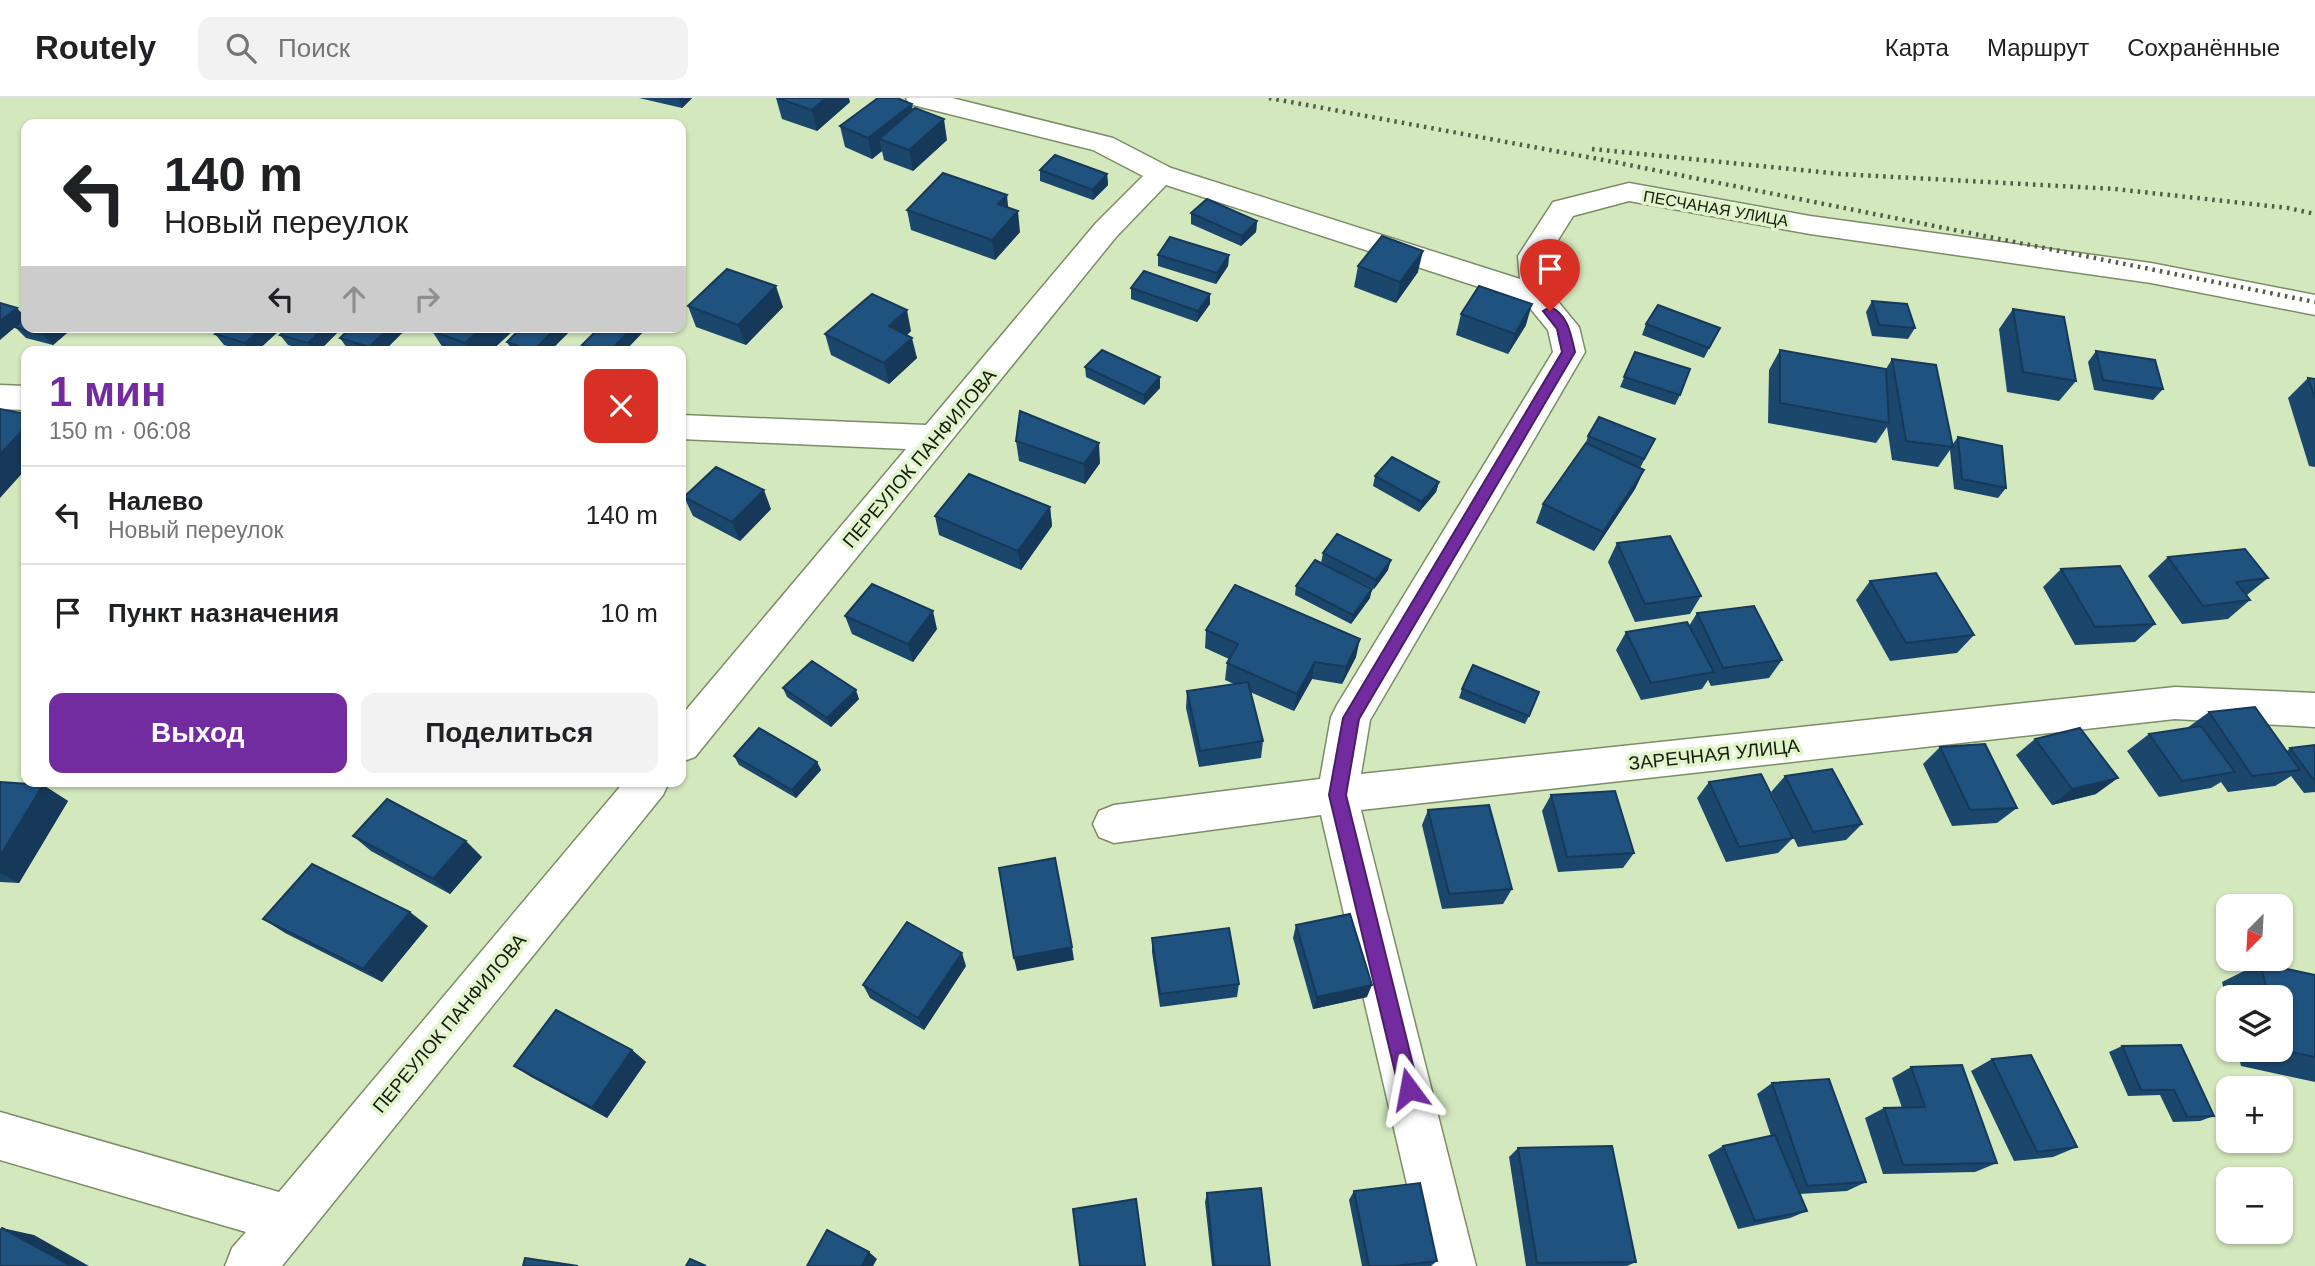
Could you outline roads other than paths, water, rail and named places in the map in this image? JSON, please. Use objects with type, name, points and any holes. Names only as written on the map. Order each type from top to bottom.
[{"type":"street","points":[[919,98],[1102,144],[1161,174],[1536,295],[1563,327],[1569,352],[1351,718],[1337,795],[1451,1266]]},
{"type":"street","name":"ПЕРЕУЛОК ПАНФИЛОВА","points":[[686,739],[1106,230],[1161,174]]},
{"type":"street","name":"ПЕСЧАНАЯ УЛИЦА","points":[[1536,295],[1533,256],[1563,209],[1629,192],[1810,225],[2151,273],[2315,305]]},
{"type":"street","points":[[0,397],[21,398]]},
{"type":"street","points":[[686,427],[936,438]]},
{"type":"street","name":"ЗАРЕЧНАЯ УЛИЦА","points":[[1114,824],[1337,795],[2175,702],[2315,709]]},
{"type":"street","name":"ПЕРЕУЛОК ПАНФИЛОВА","points":[[250,1266],[286,1219],[645,787]]},
{"type":"street","points":[[0,1136],[286,1219]]},
{"type":"railway","points":[[1269,98],[1609,161],[2315,302]]},
{"type":"railway","points":[[1592,149],[1840,174],[2115,189],[2288,208],[2315,214]]}]
